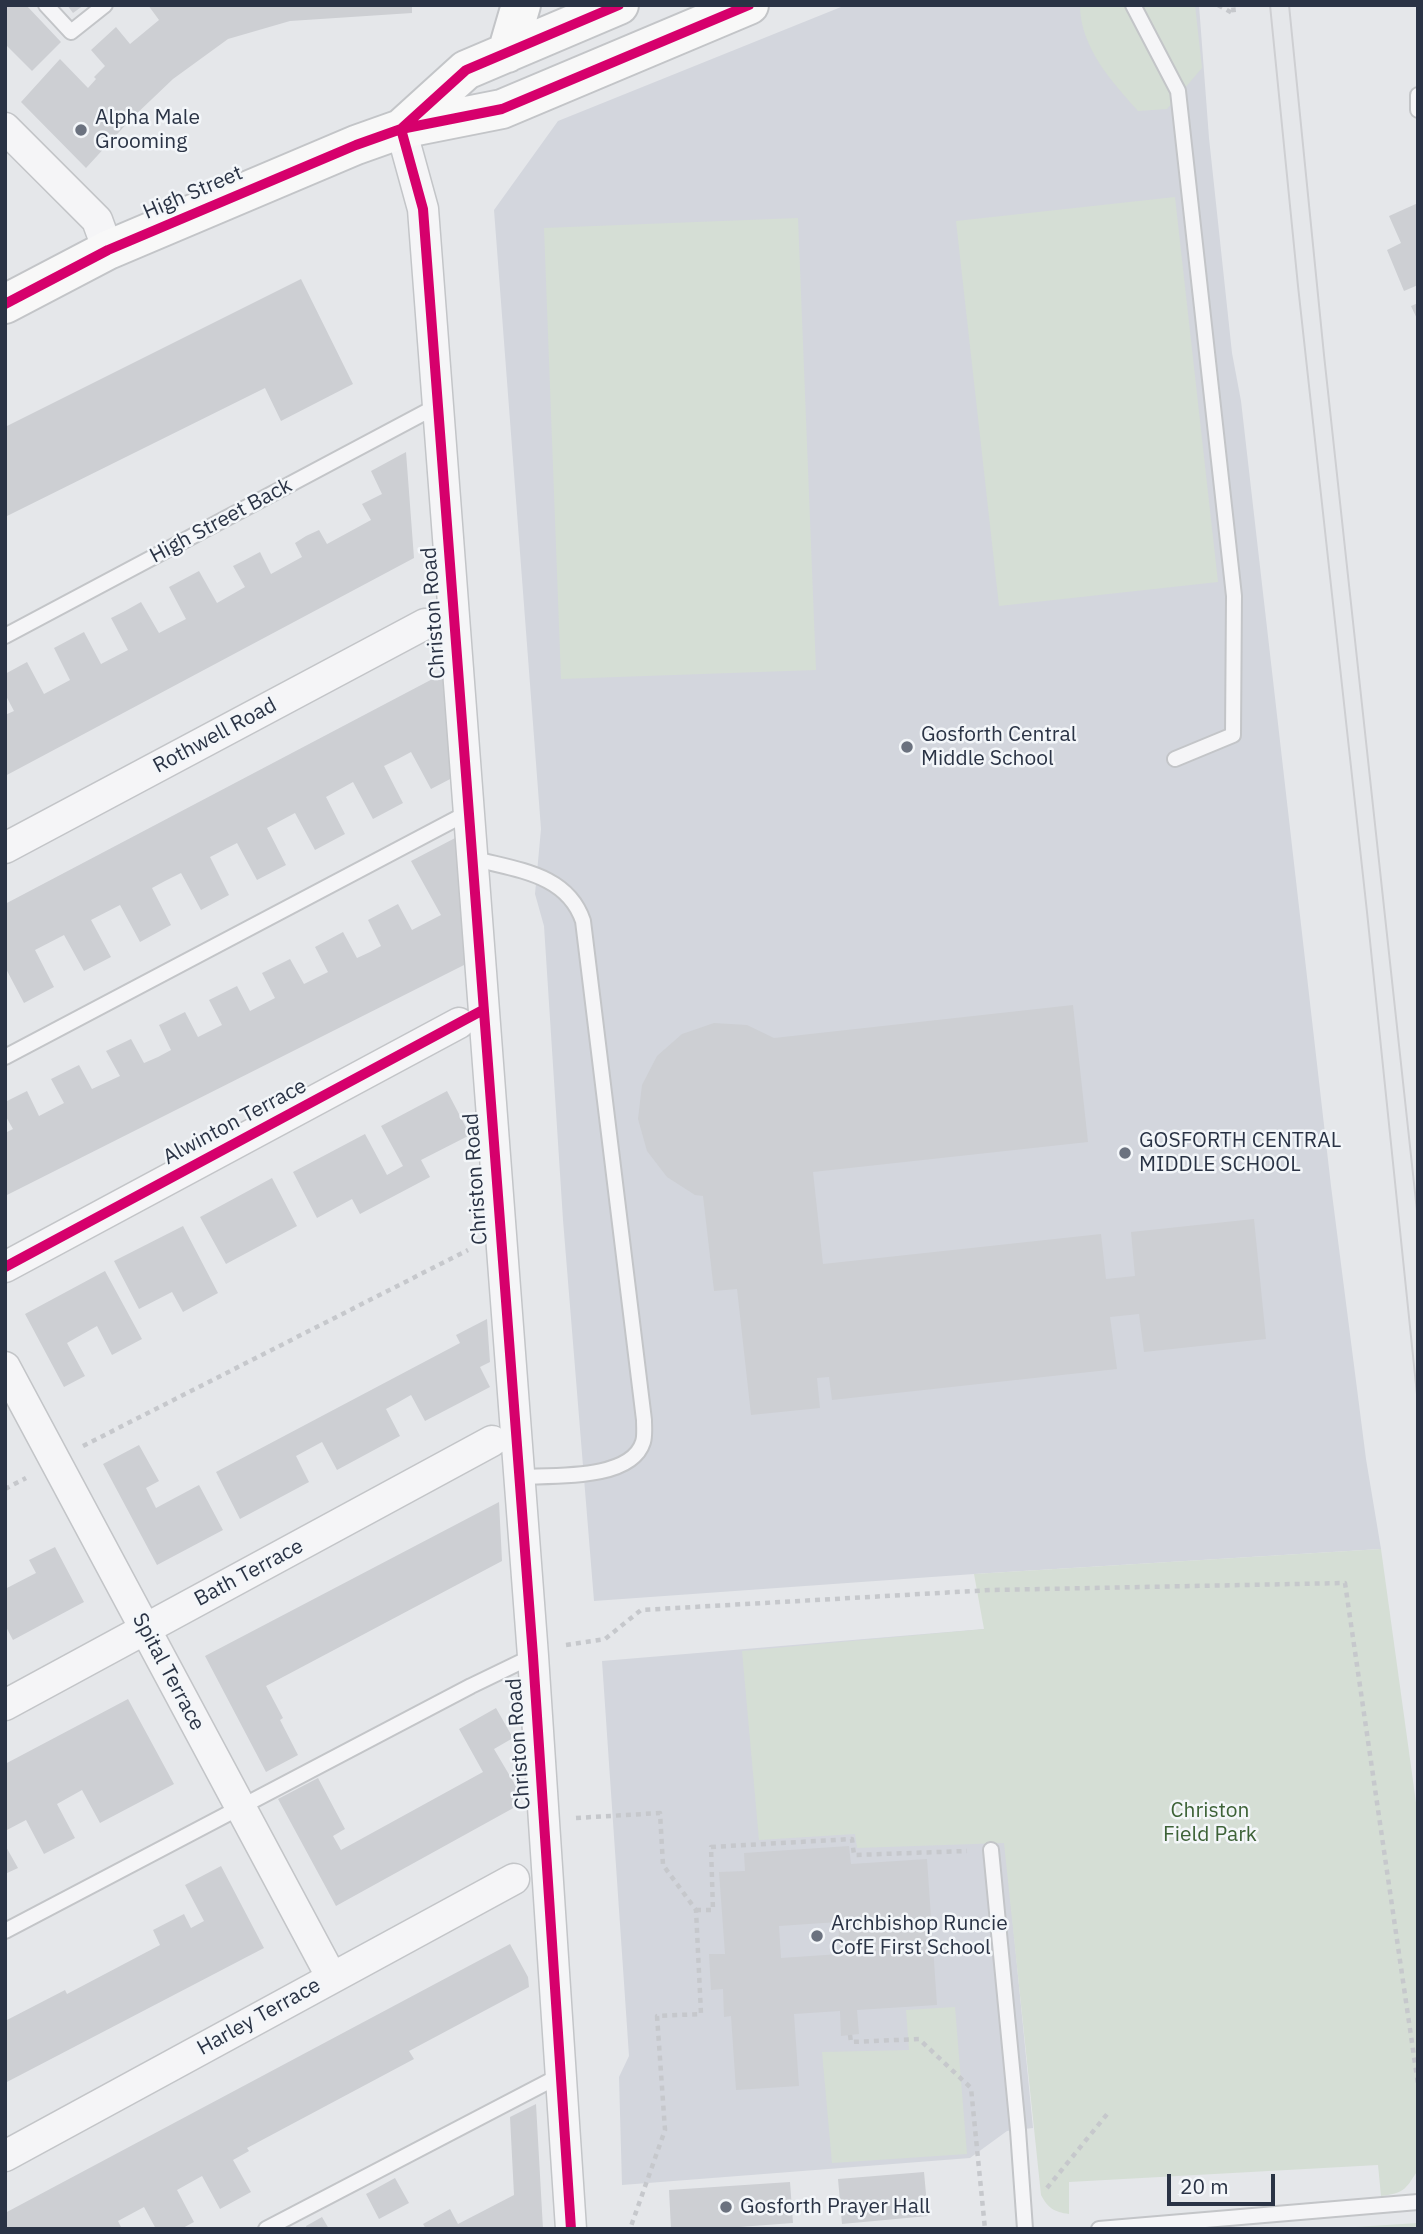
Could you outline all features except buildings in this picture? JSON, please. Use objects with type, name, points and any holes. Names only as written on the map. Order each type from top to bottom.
[{"type":"main road","points":[[507,53],[521,5]]},
{"type":"main road","name":"High Street","points":[[401,129],[466,69],[619,5]]},
{"type":"main road","name":"High Street","points":[[5,304],[108,250],[356,145],[401,129],[502,109],[749,5]]},
{"type":"street","points":[[5,128],[97,220],[108,250]]},
{"type":"street","name":"Christon Road","points":[[401,129],[423,209],[518,1477],[544,1651],[561,2075],[571,2229]]},
{"type":"street","name":"Rothwell Road","points":[[5,848],[425,624]]},
{"type":"street","name":"Alwinton Terrace","points":[[5,1267],[458,1023]]},
{"type":"street","name":"Spital Terrace","points":[[5,1367],[332,1978]]},
{"type":"street","name":"Bath Terrace","points":[[5,1705],[492,1441]]},
{"type":"street","name":"Harley Terrace","points":[[5,2156],[514,1879]]},
{"type":"lane","points":[[46,5],[71,32],[105,5]]},
{"type":"lane","points":[[1133,5],[1178,92],[1234,596],[1233,735],[1175,759]]},
{"type":"lane","points":[[1418,95],[1418,110]]},
{"type":"lane","name":"High Street Back","points":[[5,636],[437,407]]},
{"type":"lane","points":[[5,1057],[469,812]]},
{"type":"lane","points":[[471,858],[552,881],[578,907],[583,921],[645,1420],[643,1442],[634,1457],[616,1468],[596,1473],[518,1477]]},
{"type":"lane","points":[[5,1931],[471,1686],[544,1651]]},
{"type":"lane","points":[[991,1850],[1025,2229]]},
{"type":"lane","points":[[266,2229],[561,2075]]},
{"type":"lane","points":[[1098,2229],[1418,2202]]},
{"type":"path","points":[[1218,5],[1234,13],[1233,5]]},
{"type":"path","points":[[79,1448],[471,1249]]},
{"type":"path","points":[[5,1489],[27,1477]]},
{"type":"path","points":[[544,1651],[605,1639],[641,1610],[991,1590],[1345,1583],[1418,2084]]},
{"type":"path","points":[[611,1815],[660,1813],[663,1865],[696,1910],[701,2014],[657,2016],[665,2130],[630,2229]]},
{"type":"path","points":[[696,1910],[713,1910],[711,1847],[852,1839],[854,1855],[991,1850]]},
{"type":"path","points":[[850,2035],[850,2042],[919,2039],[971,2088],[985,2229]]},
{"type":"path","points":[[1041,2195],[1108,2113]]},
{"type":"shaded area","name":"Gosforth Central Middle School","points":[[846,5],[1199,5],[1209,138],[1232,353],[1241,401],[1331,1186],[1366,1459],[1381,1549],[594,1601],[563,1220],[544,926],[535,894],[541,829],[494,210],[558,121]]},
{"type":"shaded area","name":"Archbishop Runcie CofE First School","points":[[984,1629],[1033,2128],[1007,2131],[970,2158],[622,2185],[619,2077],[629,2056],[602,1661]]},
{"type":"green space","points":[[1080,5],[1195,5],[1202,68],[1167,109],[1138,111],[1108,76],[1091,49],[1081,20]]},
{"type":"green space","points":[[1175,197],[1218,582],[999,606],[956,221]]},
{"type":"green space","points":[[798,218],[816,670],[561,679],[544,228]]},
{"type":"green space","name":"Christon Field Park","points":[[1381,1549],[1418,1817],[1418,2170],[1404,2189],[1381,2196],[1378,2165],[1069,2182],[1069,2214],[1055,2211],[1041,2195],[1004,1843],[857,1848],[855,1834],[759,1840],[742,1651],[984,1629],[974,1574]]},
{"type":"green space","points":[[955,2007],[967,2154],[832,2163],[822,2052],[909,2050],[906,2010]]},
{"type":"green space","points":[[1418,2223],[1418,2229],[1324,2229]]},
{"type":"tram line","points":[[1270,5],[1418,1404]]},
{"type":"tram line","points":[[1289,5],[1324,355],[1418,1220]]},
{"type":"cycle path","points":[[401,129],[466,70],[619,5]]},
{"type":"cycle path","points":[[5,304],[108,250],[356,145],[401,129],[502,109],[749,5]]},
{"type":"cycle path","points":[[401,129],[423,209],[533,1656],[571,2229]]},
{"type":"cycle path","points":[[5,1267],[483,1010]]},
{"type":"place","name":"Alpha Male Grooming","points":[[81,130]]},
{"type":"place","name":"Gosforth Central Middle School","points":[[907,747]]},
{"type":"place","name":"GOSFORTH CENTRAL MIDDLE SCHOOL","points":[[1125,1153]]},
{"type":"place","name":"Archbishop Runcie CofE First School","points":[[817,1936]]},
{"type":"place","name":"Gosforth Prayer Hall","points":[[726,2207]]}]
